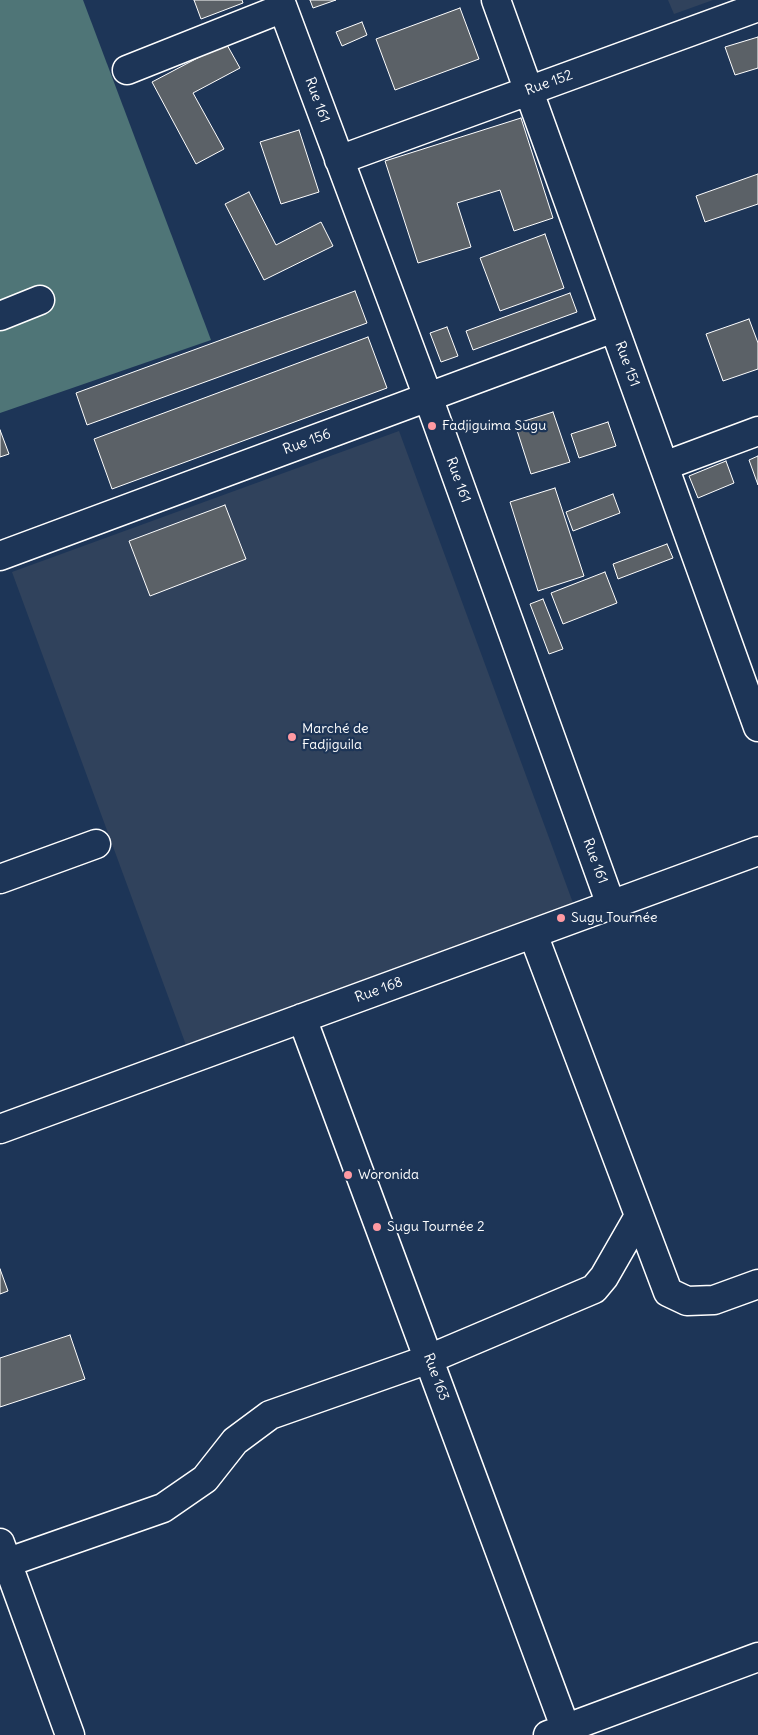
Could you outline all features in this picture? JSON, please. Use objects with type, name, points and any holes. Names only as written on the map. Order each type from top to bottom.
[{"type":"street","name":"Rue 151","points":[[496,0],[758,727]]},
{"type":"street","points":[[127,70],[282,4]]},
{"type":"street","name":"Rue 161","points":[[282,4],[428,397],[610,905]]},
{"type":"street","name":"Rue 152","points":[[339,160],[758,7]]},
{"type":"street","points":[[0,316],[40,300]]},
{"type":"street","name":"Rue 156","points":[[0,556],[614,328]]},
{"type":"street","points":[[664,466],[758,431]]},
{"type":"street","points":[[0,880],[96,844]]},
{"type":"street","name":"Rue 168","points":[[0,1129],[610,905],[757,855]]},
{"type":"street","points":[[533,934],[668,1292],[687,1301],[714,1300],[758,1284]]},
{"type":"street","name":"Rue 163","points":[[302,1018],[429,1359],[561,1733]]},
{"type":"street","points":[[70,1735],[2,1556],[163,1508],[205,1479],[236,1440],[270,1416],[429,1359],[594,1289],[604,1276],[639,1216]]},
{"type":"street","points":[[561,1733],[758,1657]]},
{"type":"shaded area","points":[[668,0],[713,0],[674,14]]},
{"type":"shaded area","name":"Marché de Fadjiguila","points":[[399,431],[573,903],[186,1045],[12,572]]},
{"type":"green space","points":[[0,0],[83,0],[211,340],[0,413]]},
{"type":"building","points":[[194,0],[242,0],[243,3],[201,19]]},
{"type":"building","points":[[310,0],[336,0],[313,8]]},
{"type":"building","points":[[460,8],[479,59],[395,90],[376,39]]},
{"type":"building","points":[[362,22],[367,35],[342,46],[336,32]]},
{"type":"building","points":[[758,37],[758,68],[735,75],[725,47]]},
{"type":"building","points":[[226,43],[240,68],[193,93],[224,149],[196,164],[152,82]]},
{"type":"building","points":[[521,118],[553,218],[514,231],[500,190],[457,203],[471,247],[418,263],[385,161]]},
{"type":"building","points":[[299,130],[319,192],[281,204],[260,142]]},
{"type":"building","points":[[758,174],[758,204],[705,222],[696,196]]},
{"type":"building","points":[[249,192],[276,245],[321,222],[333,246],[264,280],[225,204]]},
{"type":"building","points":[[545,234],[564,288],[500,311],[480,258]]},
{"type":"building","points":[[355,291],[367,323],[87,425],[76,393]]},
{"type":"building","points":[[570,293],[577,312],[473,350],[466,331]]},
{"type":"building","points":[[749,319],[758,343],[758,369],[723,381],[706,334]]},
{"type":"building","points":[[447,327],[458,356],[441,362],[430,333]]},
{"type":"building","points":[[368,337],[387,388],[112,489],[94,439]]},
{"type":"building","points":[[553,412],[570,462],[531,474],[515,424]]},
{"type":"building","points":[[608,422],[616,446],[579,458],[571,434]]},
{"type":"building","points":[[0,430],[9,454],[0,457]]},
{"type":"building","points":[[758,456],[758,485],[749,460]]},
{"type":"building","points":[[726,461],[734,483],[698,498],[689,476]]},
{"type":"building","points":[[555,488],[584,576],[538,591],[510,502]]},
{"type":"building","points":[[613,494],[620,513],[573,531],[566,512]]},
{"type":"building","points":[[225,505],[246,559],[150,596],[129,541]]},
{"type":"building","points":[[667,544],[673,558],[618,579],[613,564]]},
{"type":"building","points":[[605,572],[617,603],[563,624],[551,593]]},
{"type":"building","points":[[543,599],[563,649],[549,654],[530,604]]},
{"type":"building","points":[[0,1269],[8,1291],[0,1294]]},
{"type":"building","points":[[70,1335],[85,1379],[0,1407],[0,1358]]},
{"type":"place","name":"Fadjiguima Sugu","points":[[432,426]]},
{"type":"place","name":"Marché de Fadjiguila","points":[[292,737]]},
{"type":"place","name":"Sugu Tournée","points":[[561,918]]},
{"type":"place","name":"Woronida","points":[[348,1175]]},
{"type":"place","name":"Sugu Tournée 2","points":[[377,1227]]}]
